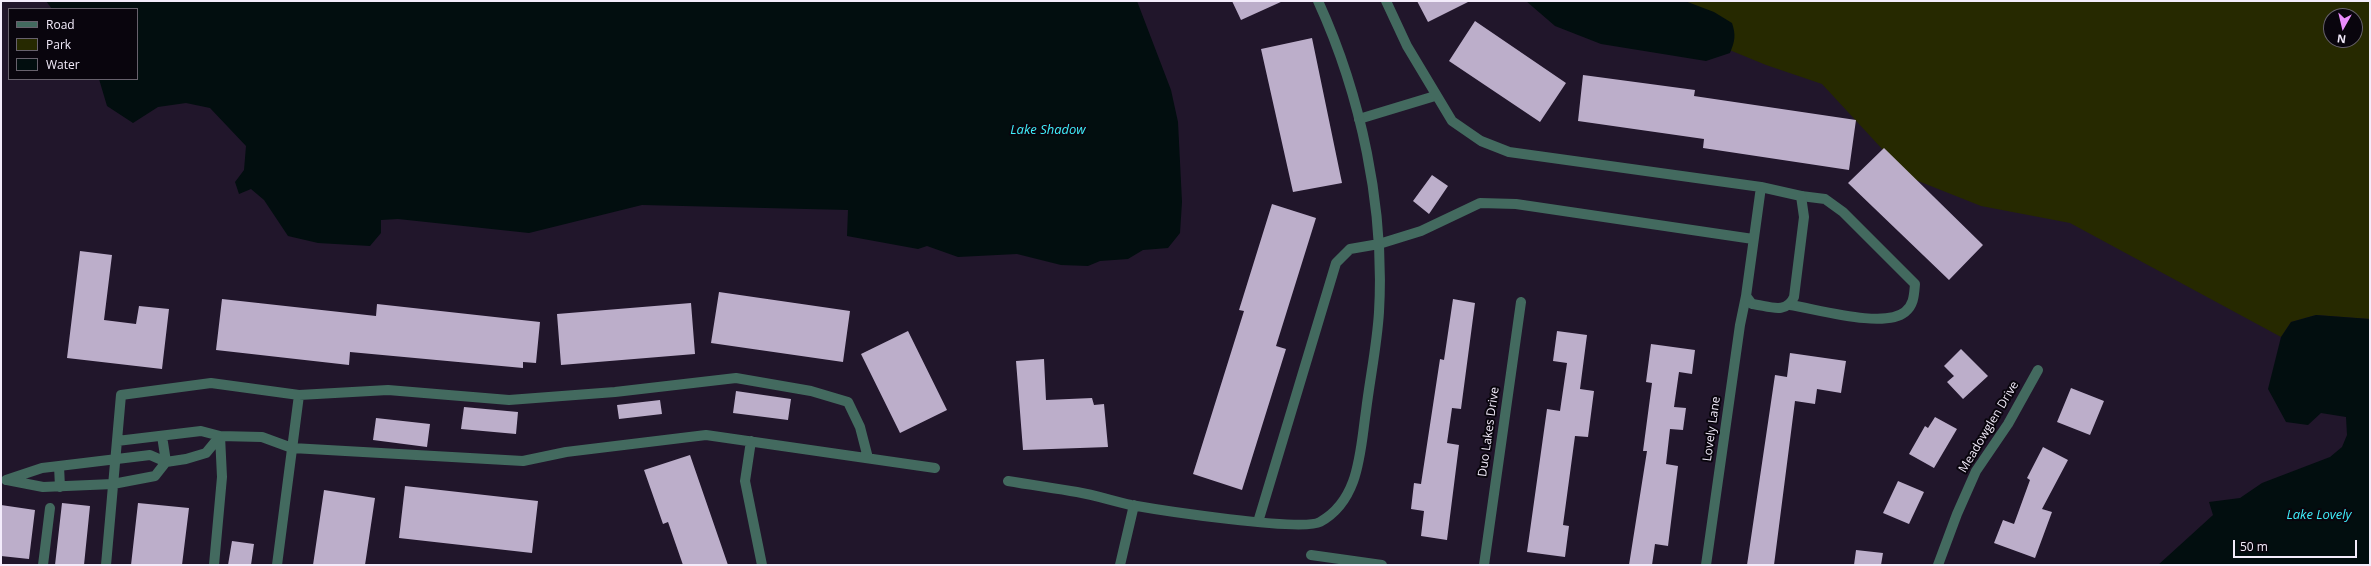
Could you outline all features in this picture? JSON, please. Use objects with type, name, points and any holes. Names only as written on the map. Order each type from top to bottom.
[{"type":"street","points":[[1008,481],[1078,492],[1134,505],[1286,526],[1318,523],[1341,506],[1357,472],[1379,313],[1379,244],[1369,160],[1359,119],[1338,43],[1318,1]]},
{"type":"street","points":[[1386,1],[1407,46],[1435,96],[1452,121],[1481,141],[1509,152],[1761,188],[1825,199],[1843,212],[1914,284],[1914,301],[1906,312],[1894,317],[1876,320],[1790,305],[1784,308],[1752,304],[1746,296]]},
{"type":"street","points":[[1359,119],[1435,96]]},
{"type":"street","name":"Lovely Lane","points":[[1706,565],[1761,188]]},
{"type":"street","points":[[1790,305],[1794,297],[1804,217],[1801,196]]},
{"type":"street","points":[[1258,522],[1336,262],[1350,249],[1379,244],[1421,231],[1480,203],[1516,204],[1753,239]]},
{"type":"street","name":"Duo Lakes Drive","points":[[1484,565],[1521,302]]},
{"type":"street","name":"Meadowglen Drive","points":[[1938,565],[1957,514],[1976,470],[2008,424],[2038,370]]},
{"type":"street","points":[[106,565],[121,395],[211,383],[299,395],[388,390],[509,400],[615,392],[736,378],[812,391],[848,402],[860,427],[868,458]]},
{"type":"street","points":[[277,565],[299,395]]},
{"type":"street","points":[[117,441],[201,431],[220,436],[262,437],[292,448],[523,461],[566,452],[706,435],[936,468]]},
{"type":"street","points":[[4,480],[43,488],[114,484],[155,476],[166,462],[162,436]]},
{"type":"street","points":[[4,480],[42,468],[115,459],[150,456],[166,462],[206,452],[220,436]]},
{"type":"street","points":[[214,565],[222,477],[220,436]]},
{"type":"street","points":[[751,442],[745,482],[762,565]]},
{"type":"street","points":[[59,466],[60,487]]},
{"type":"street","points":[[1120,565],[1134,505]]},
{"type":"street","points":[[43,565],[50,508]]},
{"type":"street","points":[[1311,555],[1382,565]]},
{"type":"green space","points":[[1631,1],[2370,1],[2370,319],[2316,315],[2291,322],[2281,337],[2070,223],[1981,206],[1908,177],[1822,84],[1766,65],[1710,42]]},
{"type":"water","name":"Lake Shadow","points":[[46,1],[1137,1],[1171,90],[1178,122],[1182,202],[1180,233],[1168,248],[1143,250],[1128,259],[1100,261],[1088,266],[1061,265],[1017,254],[958,257],[927,246],[918,249],[847,236],[848,210],[642,205],[529,233],[398,219],[381,220],[381,233],[370,246],[318,243],[288,236],[264,200],[251,189],[239,194],[235,182],[244,170],[246,146],[210,108],[186,103],[158,107],[133,123],[107,106],[99,80],[138,80],[138,8],[51,8]]},
{"type":"water","points":[[1526,1],[1685,1],[1714,12],[1732,23],[1734,41],[1730,53],[1706,61],[1601,44],[1555,26]]},
{"type":"water","name":"Lake Lovely","points":[[2316,315],[2370,319],[2370,565],[2158,565],[2213,515],[2209,502],[2240,498],[2262,483],[2330,457],[2342,447],[2347,435],[2346,417],[2321,413],[2308,425],[2286,422],[2268,389],[2281,337],[2291,322]]},
{"type":"building","points":[[1232,1],[1283,1],[1241,20]]},
{"type":"building","points":[[1417,1],[1470,1],[1428,22]]},
{"type":"building","points":[[1475,21],[1566,83],[1540,122],[1449,61]]},
{"type":"building","points":[[1312,38],[1342,183],[1293,192],[1261,49]]},
{"type":"building","points":[[1583,75],[1695,90],[1694,96],[1856,120],[1849,170],[1703,148],[1704,139],[1578,121]]},
{"type":"building","points":[[1884,148],[1983,245],[1949,280],[1848,183]]},
{"type":"building","points":[[1432,175],[1448,186],[1429,214],[1413,201]]},
{"type":"building","points":[[1272,204],[1316,218],[1276,346],[1286,349],[1242,490],[1193,474],[1244,311],[1239,310]]},
{"type":"building","points":[[80,251],[112,255],[104,320],[136,324],[139,306],[169,309],[162,369],[67,358]]},
{"type":"building","points":[[719,292],[850,311],[843,362],[711,343]]},
{"type":"building","points":[[222,299],[376,316],[377,304],[540,322],[536,363],[523,362],[523,368],[350,352],[349,365],[216,350]]},
{"type":"building","points":[[1453,299],[1475,303],[1461,409],[1452,408],[1447,443],[1459,445],[1447,540],[1421,536],[1424,511],[1411,509],[1414,483],[1421,484],[1440,359],[1444,360]]},
{"type":"building","points":[[691,303],[695,354],[561,365],[557,314]]},
{"type":"building","points":[[908,331],[947,410],[900,433],[861,354]]},
{"type":"building","points":[[1557,331],[1587,335],[1580,389],[1594,391],[1588,437],[1575,436],[1563,525],[1569,526],[1565,557],[1527,552],[1547,409],[1560,411],[1567,363],[1553,361]]},
{"type":"building","points":[[1651,344],[1695,350],[1692,374],[1679,372],[1674,407],[1686,408],[1683,430],[1670,429],[1666,464],[1678,466],[1668,546],[1655,544],[1652,565],[1629,565],[1647,451],[1643,451],[1652,383],[1646,382]]},
{"type":"building","points":[[1961,349],[1988,376],[1963,399],[1947,382],[1954,376],[1944,366]]},
{"type":"building","points":[[1790,353],[1846,361],[1841,393],[1817,389],[1815,404],[1795,401],[1774,565],[1747,565],[1775,375],[1787,377]]},
{"type":"building","points":[[1044,359],[1046,400],[1092,398],[1094,405],[1104,404],[1108,447],[1023,450],[1016,361]]},
{"type":"building","points":[[2071,388],[2104,401],[2090,435],[2057,422]]},
{"type":"building","points":[[736,391],[791,399],[788,420],[733,413]]},
{"type":"building","points":[[660,400],[662,414],[619,419],[617,405]]},
{"type":"building","points":[[464,407],[518,412],[516,434],[461,429]]},
{"type":"building","points":[[1935,417],[1957,429],[1934,468],[1909,454],[1925,426],[1928,428]]},
{"type":"building","points":[[376,418],[430,424],[427,447],[373,440]]},
{"type":"building","points":[[2043,447],[2068,460],[2042,509],[2052,512],[2035,558],[1994,543],[2003,520],[2014,524],[2030,480],[2027,478]]},
{"type":"building","points":[[690,455],[728,565],[683,565],[668,522],[663,524],[644,470]]},
{"type":"building","points":[[1898,481],[1924,492],[1909,524],[1883,513]]},
{"type":"building","points":[[405,486],[538,501],[532,553],[399,538]]},
{"type":"building","points":[[324,490],[375,498],[365,565],[313,565]]},
{"type":"building","points":[[62,503],[90,506],[84,565],[55,565]]},
{"type":"building","points":[[138,503],[189,508],[182,565],[131,565]]},
{"type":"building","points":[[1,505],[35,510],[29,559],[1,556]]},
{"type":"building","points":[[232,541],[254,544],[251,565],[228,565]]},
{"type":"building","points":[[1856,550],[1883,553],[1881,565],[1854,565]]}]
